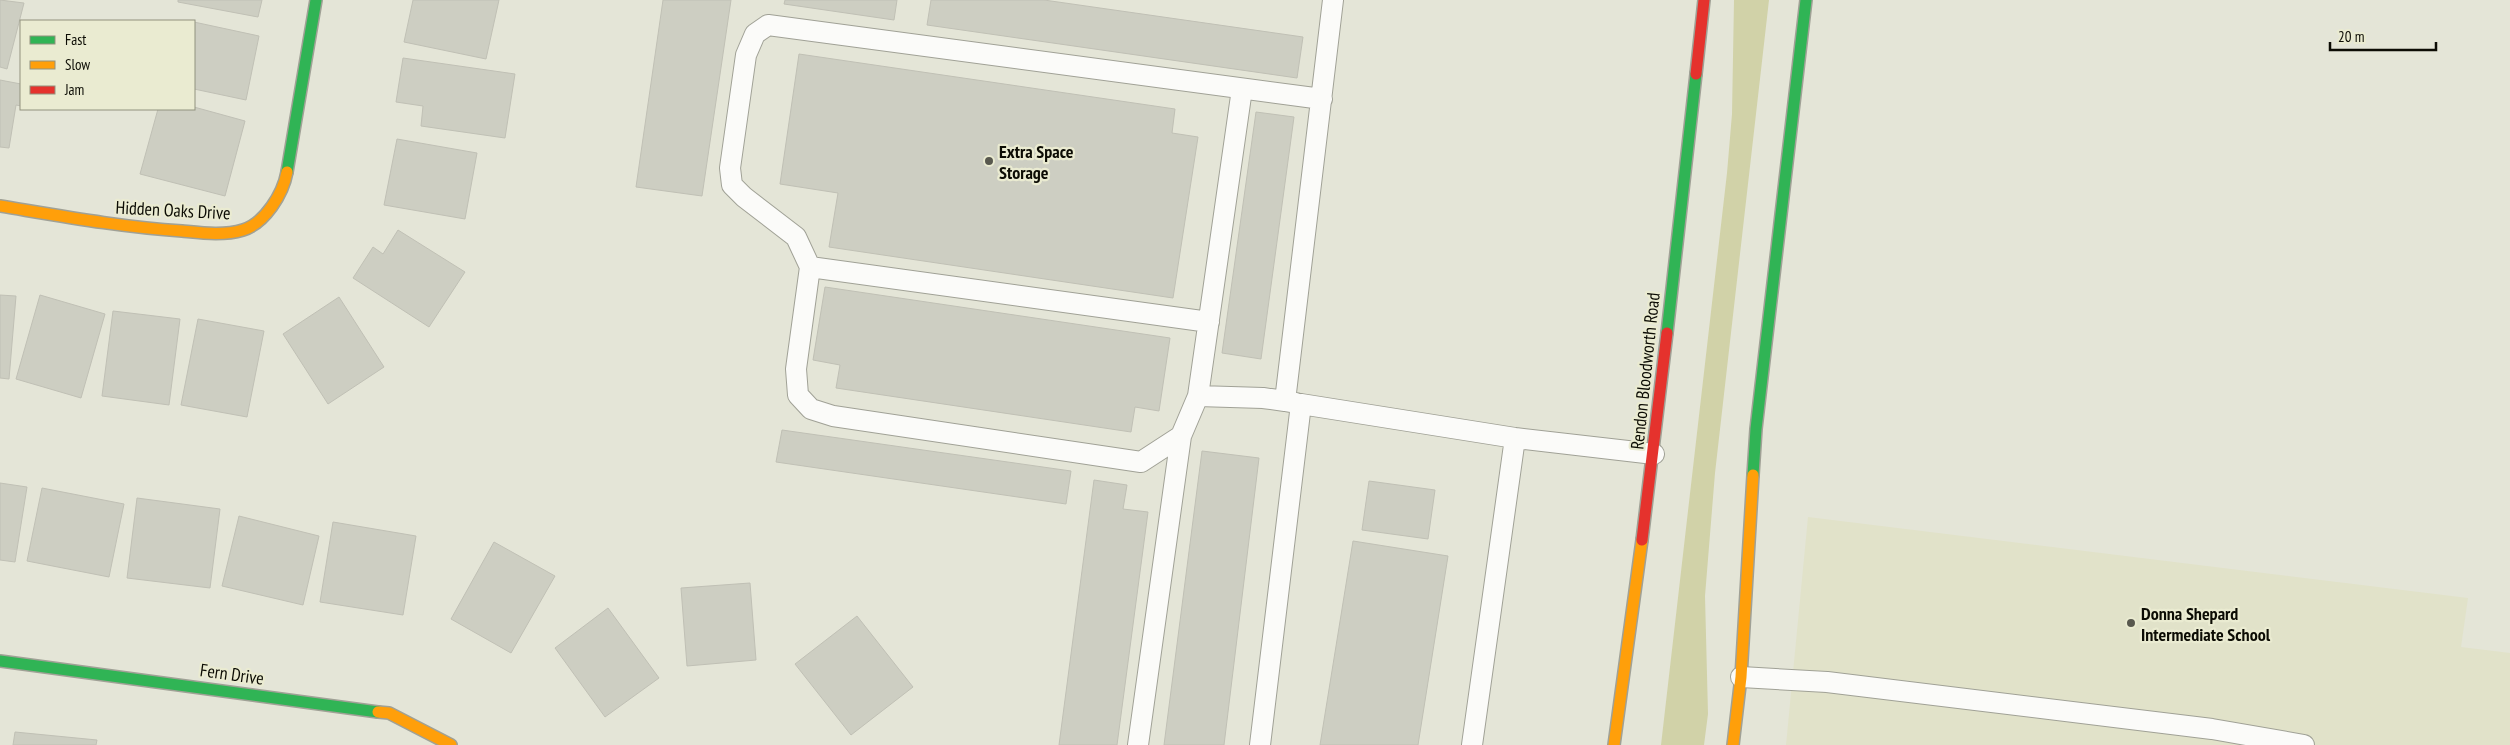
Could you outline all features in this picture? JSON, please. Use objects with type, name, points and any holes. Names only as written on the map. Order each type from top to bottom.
[{"type":"main road","name":"Hidden Oaks Drive","points":[[0,206],[137,228],[209,233],[244,230],[261,221],[286,184],[316,0]]},
{"type":"main road","name":"Rendon Bloodworth Road","points":[[1614,745],[1654,454],[1704,0]]},
{"type":"main road","points":[[1733,745],[1741,676],[1756,429],[1806,0]]},
{"type":"main road","name":"Fern Drive","points":[[0,661],[389,713],[451,745]]},
{"type":"lane","points":[[1260,745],[1333,0]]},
{"type":"lane","points":[[1182,436],[1141,462],[833,416],[811,410],[798,395],[796,369],[810,266],[796,237],[744,197],[732,185],[730,168],[746,55],[755,34],[768,25],[1322,99]]},
{"type":"lane","points":[[1138,745],[1182,436],[1198,396],[1242,89]]},
{"type":"lane","points":[[810,266],[1209,322]]},
{"type":"lane","points":[[1198,396],[1263,398],[1515,438],[1654,454]]},
{"type":"lane","points":[[1472,745],[1515,438]]},
{"type":"lane","points":[[1741,676],[1827,682],[2212,729],[2304,745]]},
{"type":"shaded area","name":"Donna Shepard Intermediate School","points":[[1808,517],[2468,598],[2461,647],[2510,653],[2510,745],[1786,745]]},
{"type":"green space","points":[[1734,0],[1769,0],[1715,473],[1705,596],[1708,714],[1704,745],[1661,745],[1727,173],[1732,114]]},
{"type":"building","points":[[0,0],[24,3],[7,69],[0,67]]},
{"type":"building","points":[[178,0],[262,0],[258,17],[178,2]]},
{"type":"building","points":[[413,0],[499,0],[486,59],[404,42]]},
{"type":"building","points":[[663,0],[731,0],[702,196],[636,187]]},
{"type":"building","points":[[785,0],[897,0],[894,20],[784,4]]},
{"type":"building","points":[[931,0],[1044,0],[1303,37],[1297,78],[927,25]]},
{"type":"building","points":[[195,22],[259,36],[246,100],[195,89]]},
{"type":"building","name":"Extra Space Storage","points":[[799,54],[1175,109],[1172,133],[1198,137],[1173,298],[829,247],[838,193],[780,184]]},
{"type":"building","points":[[403,58],[515,74],[505,138],[421,126],[423,106],[396,102]]},
{"type":"building","points":[[0,80],[20,84],[20,106],[16,105],[9,148],[0,147]]},
{"type":"building","points":[[195,107],[245,121],[225,196],[140,174],[158,110],[195,110]]},
{"type":"building","points":[[1256,112],[1294,117],[1261,359],[1222,353]]},
{"type":"building","points":[[397,139],[477,153],[465,219],[384,205]]},
{"type":"building","points":[[398,230],[465,272],[429,327],[353,278],[373,247],[383,254]]},
{"type":"building","points":[[825,287],[1170,338],[1159,411],[1135,407],[1131,432],[836,388],[840,365],[813,360]]},
{"type":"building","points":[[0,295],[16,296],[9,379],[0,378]]},
{"type":"building","points":[[40,295],[105,314],[81,398],[16,379]]},
{"type":"building","points":[[339,297],[384,367],[328,404],[283,334]]},
{"type":"building","points":[[113,311],[180,319],[169,405],[102,396]]},
{"type":"building","points":[[198,319],[264,331],[247,417],[181,405]]},
{"type":"building","points":[[782,430],[1071,471],[1066,504],[776,462]]},
{"type":"building","points":[[1202,451],[1259,458],[1224,745],[1164,745]]},
{"type":"building","points":[[1094,480],[1127,485],[1123,509],[1148,512],[1117,745],[1059,745]]},
{"type":"building","points":[[1369,481],[1435,490],[1428,539],[1362,530]]},
{"type":"building","points":[[0,483],[27,487],[15,562],[0,560]]},
{"type":"building","points":[[42,488],[124,504],[109,577],[27,561]]},
{"type":"building","points":[[137,498],[220,509],[210,588],[127,578]]},
{"type":"building","points":[[239,516],[319,536],[303,605],[222,586]]},
{"type":"building","points":[[333,522],[416,536],[403,615],[320,602]]},
{"type":"building","points":[[1353,541],[1448,556],[1418,745],[1320,745]]},
{"type":"building","points":[[494,542],[555,576],[511,653],[451,619]]},
{"type":"building","points":[[750,583],[756,660],[687,666],[681,588]]},
{"type":"building","points":[[608,608],[659,678],[605,717],[555,648]]},
{"type":"building","points":[[857,616],[913,687],[851,735],[795,664]]},
{"type":"building","points":[[15,732],[97,740],[96,745],[13,745]]},
{"type":"traffic: fast","points":[[287,172],[316,0]]},
{"type":"traffic: fast","points":[[1753,475],[1756,429],[1806,0]]},
{"type":"traffic: fast","points":[[1667,333],[1696,74]]},
{"type":"traffic: fast","points":[[0,661],[378,712]]},
{"type":"traffic: slow","points":[[0,206],[136,227],[228,233],[243,230],[259,221],[266,214],[282,189],[287,172]]},
{"type":"traffic: slow","points":[[1733,745],[1741,677],[1753,475]]},
{"type":"traffic: slow","points":[[1614,745],[1642,540]]},
{"type":"traffic: slow","points":[[378,712],[389,713],[451,745]]},
{"type":"traffic: jam","points":[[1696,74],[1704,0]]},
{"type":"traffic: jam","points":[[1642,540],[1667,333]]},
{"type":"place","name":"Extra Space Storage","points":[[989,161]]},
{"type":"place","name":"Donna Shepard Intermediate School","points":[[2131,623]]}]
